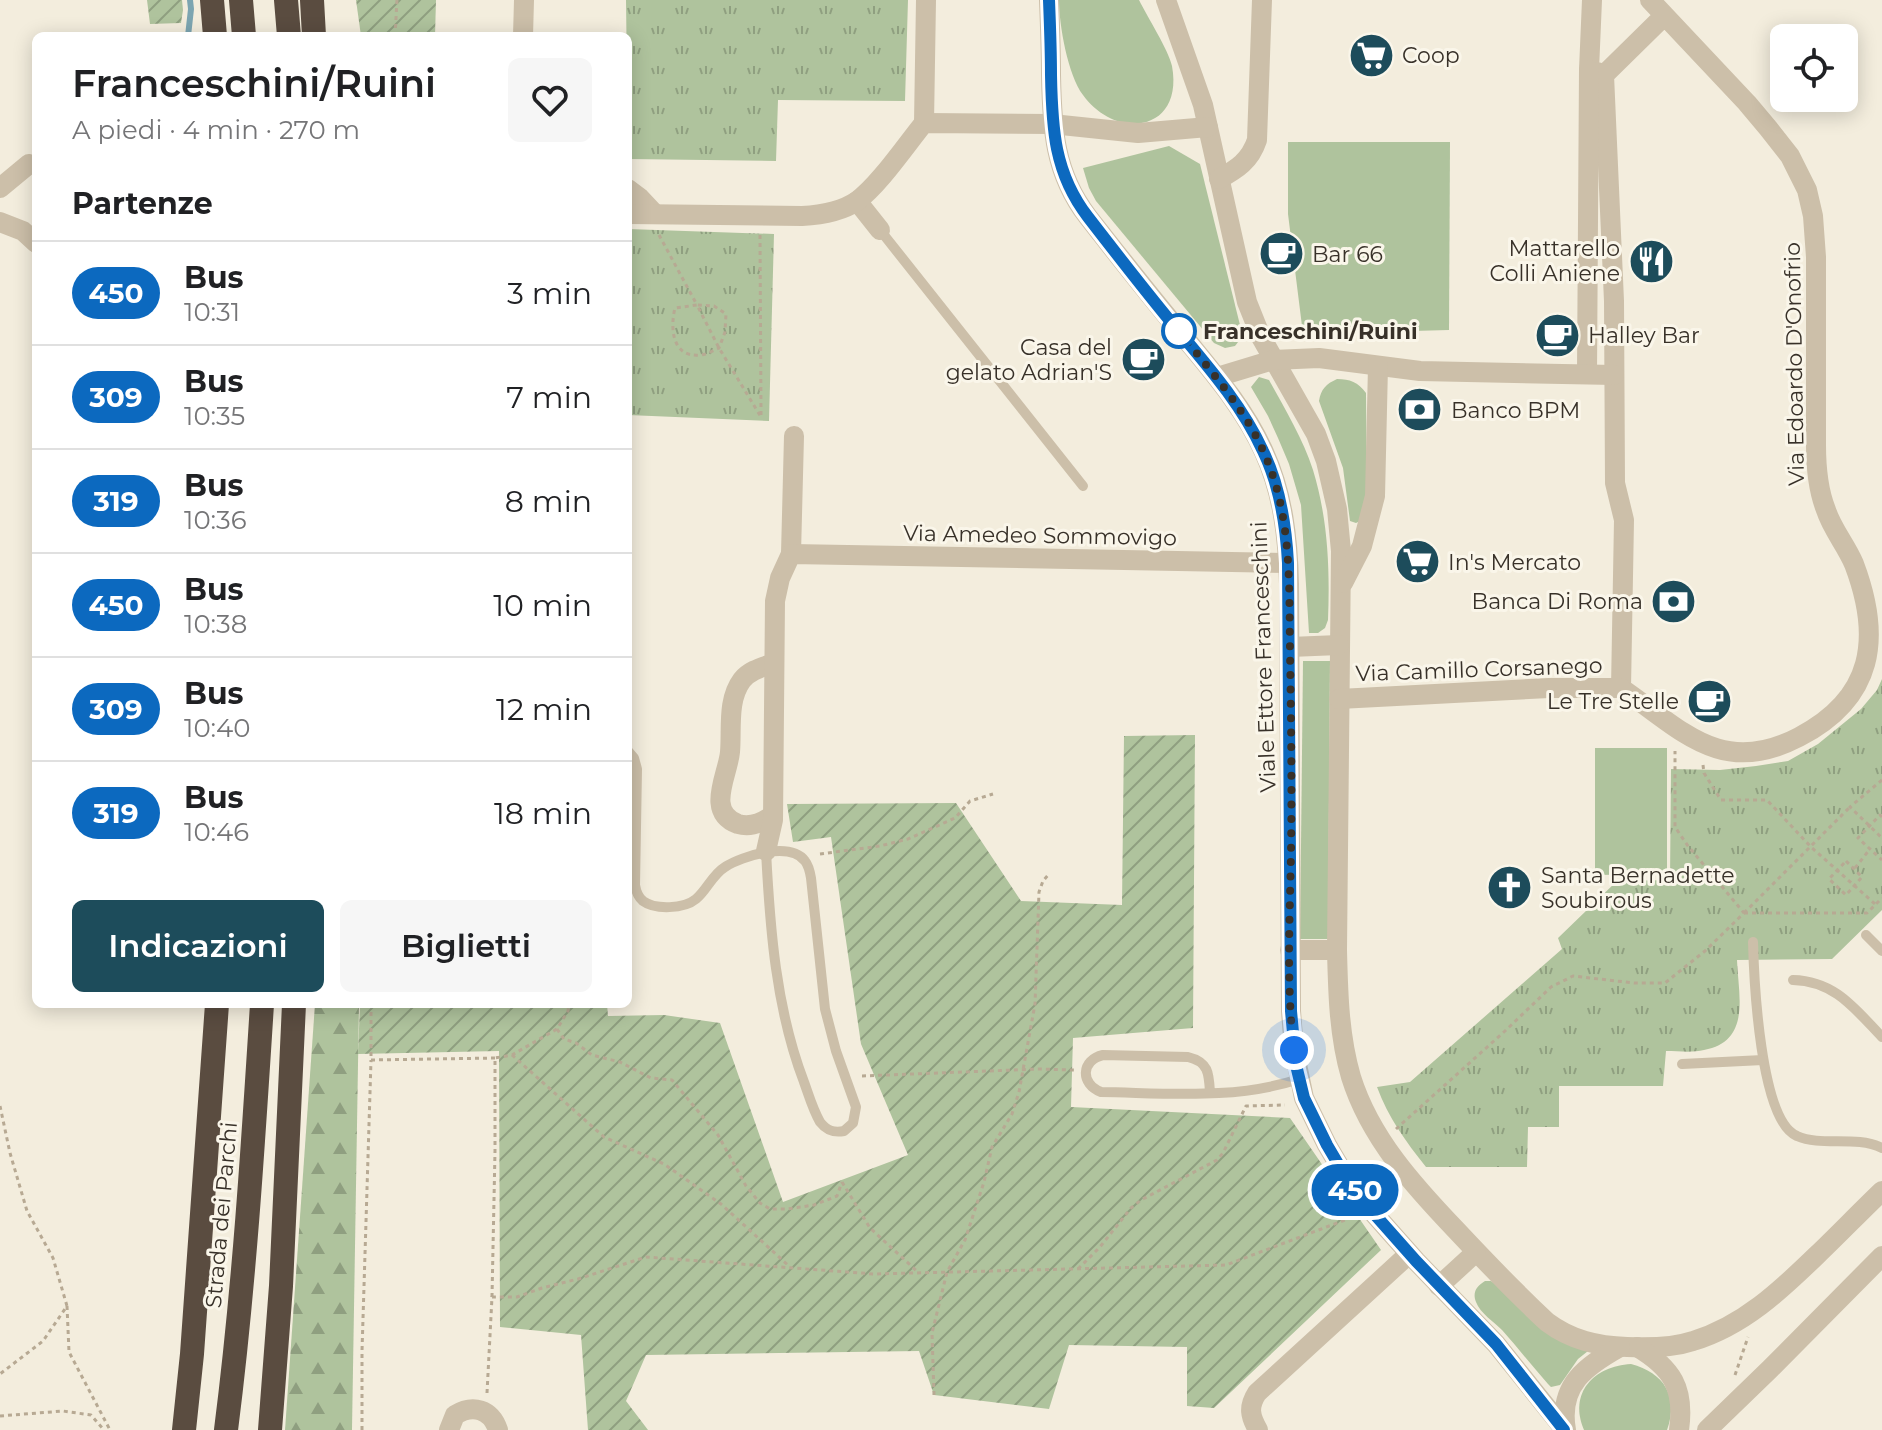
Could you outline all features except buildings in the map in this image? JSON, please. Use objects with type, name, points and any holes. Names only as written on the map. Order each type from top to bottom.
[{"type":"highway","points":[[212,0],[215,32]]},
{"type":"highway","points":[[241,0],[244,32]]},
{"type":"highway","points":[[286,0],[289,32]]},
{"type":"highway","points":[[312,0],[314,32]]},
{"type":"highway","name":"Strada dei Parchi","points":[[184,1430],[217,1008]]},
{"type":"highway","name":"Strada dei Parchi","points":[[226,1430],[234,1367],[262,1008]]},
{"type":"highway","points":[[270,1430],[281,1286],[294,1008]]},
{"type":"highway","points":[[233,1430],[234,1367]]},
{"type":"street","points":[[523,32],[524,0]]},
{"type":"street","points":[[632,192],[640,198],[644,214],[820,214],[857,201],[924,123],[926,0]]},
{"type":"street","name":"Viale Ettore Franceschini","points":[[1049,0],[1052,124],[1070,190],[1081,209],[1217,377],[1253,431],[1271,469],[1284,519],[1290,647],[1293,1040],[1307,1105],[1334,1157],[1369,1208],[1496,1344],[1566,1430]]},
{"type":"street","points":[[1166,0],[1203,105],[1247,302],[1273,360],[1316,434],[1337,509],[1340,530],[1337,950],[1340,1020],[1348,1066],[1358,1097],[1384,1144],[1404,1172],[1476,1252],[1554,1327],[1582,1340],[1628,1347],[1692,1342],[1750,1313],[1792,1280],[1882,1191]]},
{"type":"street","points":[[1219,179],[1244,164],[1257,140],[1262,0]]},
{"type":"street","points":[[1592,0],[1614,301],[1615,483],[1624,520],[1621,688]]},
{"type":"street","name":"Via Edoardo D'Onofrio","points":[[1596,72],[1657,8],[1747,103],[1790,156],[1807,190],[1815,237],[1817,475],[1825,509],[1859,574],[1877,622],[1869,664],[1848,698],[1826,720],[1796,739],[1769,748],[1732,752],[1703,745],[1621,688]]},
{"type":"street","points":[[1587,374],[1596,72]]},
{"type":"street","points":[[924,123],[1052,124],[1138,133],[1208,127]]},
{"type":"street","points":[[0,188],[29,164]]},
{"type":"street","points":[[857,201],[880,230]]},
{"type":"street","points":[[0,222],[23,231],[32,239]]},
{"type":"street","points":[[1217,377],[1273,360],[1330,358],[1431,372],[1614,375]]},
{"type":"street","points":[[1340,591],[1362,546],[1375,496],[1378,366]]},
{"type":"street","points":[[766,851],[773,815],[775,601],[780,578],[791,554],[794,436]]},
{"type":"street","name":"Via Amedeo Sommovigo","points":[[791,554],[1288,563]]},
{"type":"street","points":[[1290,647],[1339,645]]},
{"type":"street","points":[[773,815],[750,826],[738,823],[727,816],[720,795],[730,753],[737,690],[750,673],[774,663]]},
{"type":"street","name":"Via Camillo Corsanego","points":[[1339,699],[1549,688],[1621,688]]},
{"type":"street","points":[[1290,950],[1337,950]]},
{"type":"street","points":[[1439,1286],[1476,1252]]},
{"type":"street","points":[[1258,1430],[1250,1408],[1260,1390],[1409,1254]]},
{"type":"street","points":[[1707,1430],[1881,1258]]},
{"type":"street","points":[[1566,1430],[1566,1407],[1574,1381],[1596,1361],[1628,1347],[1661,1363],[1672,1378],[1680,1403],[1679,1430]]},
{"type":"street","points":[[449,1430],[452,1418],[464,1410],[476,1409],[492,1422]]},
{"type":"lane","points":[[880,230],[1083,486]]},
{"type":"lane","points":[[632,756],[637,769],[634,877],[640,899],[659,906],[690,903],[724,868],[766,851],[794,853],[805,859],[811,878],[825,1009],[836,1051],[855,1100],[853,1123],[844,1131],[833,1132],[817,1118],[792,1050],[779,991],[766,851]]},
{"type":"lane","points":[[1866,935],[1882,951]]},
{"type":"lane","points":[[1753,942],[1763,1060],[1777,1109],[1789,1132],[1808,1139],[1855,1141],[1882,1148]]},
{"type":"lane","points":[[1793,980],[1817,983],[1833,991],[1882,1037]]},
{"type":"lane","points":[[1210,1093],[1205,1067],[1201,1061],[1188,1057],[1103,1055],[1088,1064],[1086,1075],[1091,1086],[1101,1092],[1210,1093],[1267,1088],[1299,1079]]},
{"type":"lane","points":[[1682,1064],[1763,1060]]},
{"type":"path","points":[[395,32],[397,0]]},
{"type":"path","points":[[644,214],[761,417],[760,215]]},
{"type":"path","points":[[697,305],[714,306],[726,314],[725,332],[719,348],[700,356],[683,351],[674,340],[672,321],[675,308],[697,305]]},
{"type":"path","points":[[1675,728],[1675,827],[1744,913]]},
{"type":"path","points":[[1703,745],[1704,773],[1721,800],[1767,800],[1811,847],[1875,904]]},
{"type":"path","points":[[1384,1144],[1397,1127],[1551,987],[1573,976],[1665,983],[1705,951],[1850,807],[1882,780]]},
{"type":"path","points":[[805,859],[908,839],[955,818],[970,801],[993,794]]},
{"type":"path","points":[[1850,807],[1882,838]]},
{"type":"path","points":[[1882,817],[1880,815],[1858,838],[1882,860]]},
{"type":"path","points":[[1854,869],[1870,849]]},
{"type":"path","points":[[1846,861],[1862,877],[1846,895],[1829,879],[1837,870],[1846,861]]},
{"type":"path","points":[[934,1395],[932,1333],[947,1272],[965,1240],[992,1147],[1012,1114],[1019,1092],[1035,1004],[1039,892],[1048,875]]},
{"type":"path","points":[[1744,913],[1867,913],[1882,898]]},
{"type":"path","points":[[362,1430],[371,1008]]},
{"type":"path","points":[[371,1060],[512,1055],[557,1029],[568,1008]]},
{"type":"path","points":[[557,1029],[564,1039],[576,1043],[592,1055],[620,1062],[651,1078],[672,1080],[718,1135],[746,1186],[760,1203],[770,1209],[814,1205],[837,1196],[842,1182],[870,1228],[919,1273]]},
{"type":"path","points":[[512,1055],[604,1137],[664,1164],[721,1204],[790,1267]]},
{"type":"path","points":[[492,1422],[495,1058]]},
{"type":"path","points":[[846,1077],[1022,1069],[1071,1069],[1086,1075]]},
{"type":"path","points":[[1078,1269],[1141,1200],[1217,1160],[1246,1106],[1307,1105]]},
{"type":"path","points":[[0,1106],[27,1211],[53,1258],[67,1306],[69,1352],[110,1430]]},
{"type":"path","points":[[492,1297],[517,1297],[646,1257],[874,1274],[1226,1265],[1369,1208]]},
{"type":"path","points":[[0,1374],[43,1341],[67,1306]]},
{"type":"path","points":[[1732,1380],[1739,1368],[1747,1338],[1753,1332]]},
{"type":"path","points":[[0,1416],[63,1411],[91,1415],[104,1430]]},
{"type":"green space","points":[[147,0],[182,0],[181,23],[150,24]]},
{"type":"green space","points":[[356,0],[436,0],[435,32],[360,32]]},
{"type":"green space","points":[[626,0],[908,0],[905,101],[778,100],[776,161],[632,159],[632,32],[626,32]]},
{"type":"green space","points":[[1059,0],[1139,0],[1172,66],[1173,88],[1168,105],[1158,116],[1144,122],[1129,123],[1113,119],[1097,110],[1083,95],[1065,49]]},
{"type":"green space","points":[[1288,142],[1450,142],[1449,330],[1303,334],[1288,214]]},
{"type":"green space","points":[[1169,146],[1200,164],[1240,325],[1239,341],[1235,346],[1225,348],[1214,343],[1096,201],[1089,188],[1083,168]]},
{"type":"green space","points":[[632,229],[774,234],[769,421],[632,415]]},
{"type":"green space","points":[[1259,377],[1269,380],[1287,413],[1309,458],[1318,488],[1325,526],[1329,582],[1328,620],[1325,628],[1318,633],[1309,633],[1301,505],[1278,438],[1251,387]]},
{"type":"green space","points":[[1337,379],[1353,382],[1366,393],[1367,510],[1364,519],[1356,523],[1350,521],[1343,468],[1319,401],[1325,387]]},
{"type":"green space","points":[[1303,661],[1330,661],[1328,939],[1300,939]]},
{"type":"green space","points":[[1882,679],[1882,910],[1832,959],[1737,960],[1740,1001],[1736,1027],[1730,1037],[1719,1045],[1699,1051],[1666,1051],[1663,1086],[1559,1086],[1559,1127],[1528,1127],[1527,1167],[1426,1167],[1398,1129],[1377,1087],[1410,1082],[1562,949],[1558,938],[1617,881],[1670,880],[1671,769],[1720,770],[1788,761],[1818,744],[1861,709]]},
{"type":"green space","points":[[1195,735],[1193,1028],[1073,1038],[1071,1107],[1290,1118],[1381,1250],[1214,1408],[1187,1406],[1187,1347],[1069,1345],[1049,1409],[934,1395],[919,1351],[646,1355],[626,1401],[648,1430],[588,1430],[581,1335],[500,1327],[499,1051],[358,1054],[360,1008],[607,1008],[608,1016],[664,1015],[720,1023],[783,1202],[908,1155],[861,1044],[831,837],[793,842],[787,804],[956,803],[1021,901],[1122,905],[1124,736]]},
{"type":"green space","points":[[1595,748],[1667,748],[1667,874],[1595,875]]},
{"type":"green space","points":[[315,1008],[359,1008],[352,1430],[285,1430]]},
{"type":"green space","points":[[1485,1281],[1491,1281],[1588,1351],[1578,1359],[1560,1385],[1551,1387],[1481,1310],[1475,1292]]},
{"type":"green space","points":[[1631,1364],[1652,1373],[1666,1388],[1671,1407],[1667,1430],[1584,1430],[1579,1404],[1588,1384],[1606,1370]]},
{"type":"waterway","points":[[188,32],[190,0]]},
{"type":"bus line","name":"450","points":[[1049,0],[1052,124],[1060,164],[1070,190],[1081,209],[1239,408],[1264,452],[1281,502],[1288,563],[1291,1011],[1296,1065],[1304,1098],[1327,1145],[1359,1196],[1496,1344],[1564,1430]]},
{"type":"place","name":"Coop","points":[[1371,55]]},
{"type":"place","name":"Bar 66","points":[[1281,254]]},
{"type":"place","name":"Mattarello Colli Aniene","points":[[1651,261]]},
{"type":"place","name":"Franceschini/Ruini","points":[[1179,331]]},
{"type":"place","name":"Halley Bar","points":[[1557,335]]},
{"type":"place","name":"Casa del gelato Adrian'S","points":[[1143,360]]},
{"type":"place","name":"Banco BPM","points":[[1420,410]]},
{"type":"place","name":"In's Mercato","points":[[1417,562]]},
{"type":"place","name":"Banca Di Roma","points":[[1674,601]]},
{"type":"place","name":"Le Tre Stelle","points":[[1710,701]]},
{"type":"place","name":"Santa Bernadette Soubirous","points":[[1510,888]]},
{"type":"route","points":[[1179,331],[1217,377],[1253,431],[1277,486],[1284,519],[1289,612],[1290,950],[1294,1050]]}]
